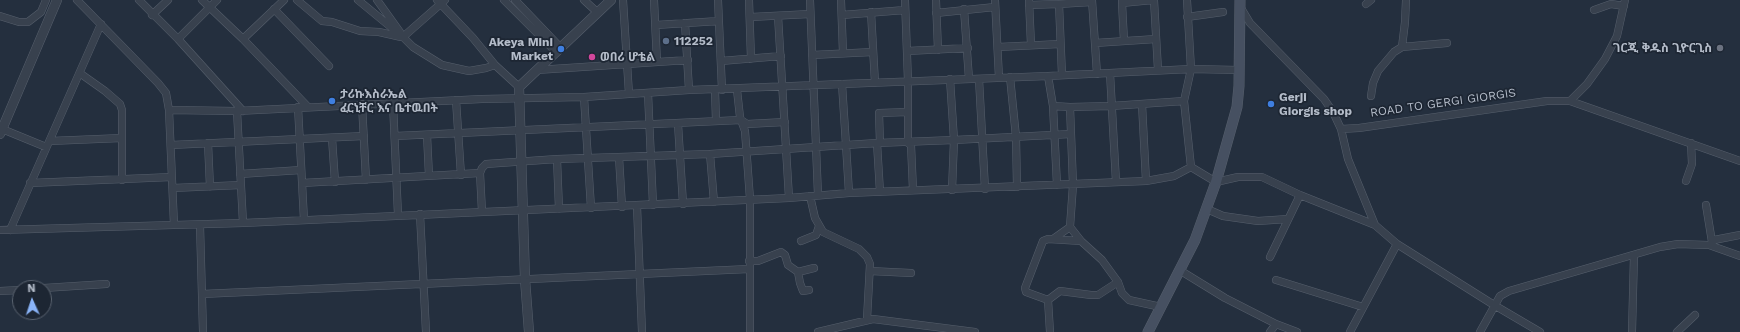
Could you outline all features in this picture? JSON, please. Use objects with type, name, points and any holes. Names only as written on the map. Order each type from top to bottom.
[{"type":"main road","points":[[1148,332],[1195,240],[1216,182],[1237,107],[1240,4]]},
{"type":"street","points":[[0,16],[19,22],[28,22],[41,12],[46,0]]},
{"type":"street","points":[[57,0],[1,131],[48,144],[122,138]]},
{"type":"street","points":[[77,0],[164,89],[169,110],[174,225]]},
{"type":"street","points":[[139,0],[152,15],[178,39],[240,111],[238,142],[243,223]]},
{"type":"street","points":[[152,15],[168,0]]},
{"type":"street","points":[[202,0],[243,39],[308,106]]},
{"type":"street","points":[[178,39],[217,0]]},
{"type":"street","points":[[243,39],[284,0]]},
{"type":"street","points":[[297,0],[322,21],[332,22],[360,31],[379,32],[403,37]]},
{"type":"street","points":[[358,0],[413,47],[427,57],[456,69],[476,70],[495,65]]},
{"type":"street","points":[[377,0],[390,16],[403,37]]},
{"type":"street","points":[[504,0],[558,50]]},
{"type":"street","points":[[515,0],[558,50]]},
{"type":"street","points":[[584,0],[597,12]]},
{"type":"street","points":[[529,332],[525,279],[521,130],[518,98],[519,87],[611,0]]},
{"type":"street","points":[[623,0],[629,94]]},
{"type":"street","points":[[654,0],[657,62]]},
{"type":"street","points":[[718,0],[722,90]]},
{"type":"street","points":[[749,0],[751,18],[751,59]]},
{"type":"street","points":[[810,0],[818,195]]},
{"type":"street","points":[[841,0],[843,54]]},
{"type":"street","points":[[905,0],[908,81],[908,143],[911,145],[913,190]]},
{"type":"street","points":[[936,0],[938,50]]},
{"type":"street","points":[[1124,41],[1122,1],[1154,0],[1158,70]]},
{"type":"street","points":[[1186,0],[1190,68],[1184,101],[1191,167]]},
{"type":"street","points":[[1402,47],[1406,0]]},
{"type":"street","points":[[403,37],[441,1],[495,65],[519,87]]},
{"type":"street","points":[[1031,45],[1029,2],[1059,4],[1092,1],[1097,74]]},
{"type":"street","points":[[936,12],[964,9],[995,3],[998,47],[998,78]]},
{"type":"street","points":[[1570,101],[1587,84],[1605,59],[1617,36],[1625,3],[1612,4],[1594,10]]},
{"type":"street","points":[[1059,4],[1062,75]]},
{"type":"street","points":[[1240,4],[1250,23],[1324,100],[1333,112],[1341,129],[1348,159],[1375,225]]},
{"type":"street","points":[[274,9],[329,66]]},
{"type":"street","points":[[964,9],[968,48],[969,79]]},
{"type":"street","points":[[842,15],[905,10]]},
{"type":"street","points":[[871,12],[875,83]]},
{"type":"street","points":[[1187,17],[1223,12]]},
{"type":"street","points":[[751,18],[810,14]]},
{"type":"street","points":[[778,16],[789,198]]},
{"type":"street","points":[[656,26],[719,21]]},
{"type":"street","points":[[685,23],[689,90]]},
{"type":"street","points":[[10,230],[101,24]]},
{"type":"street","points":[[1095,43],[1156,39]]},
{"type":"street","points":[[1371,96],[1373,83],[1378,71],[1394,52],[1402,47],[1448,43]]},
{"type":"street","points":[[998,47],[1060,44]]},
{"type":"street","points":[[907,51],[968,48]]},
{"type":"street","points":[[812,55],[873,52]]},
{"type":"street","points":[[721,61],[781,56]]},
{"type":"street","points":[[537,70],[688,60]]},
{"type":"street","points":[[169,110],[240,111],[308,106],[584,97],[689,90],[737,90],[950,79],[1097,74],[1190,68],[1239,70]]},
{"type":"street","points":[[1110,73],[1116,182]]},
{"type":"street","points":[[80,74],[120,104],[122,110],[122,180]]},
{"type":"street","points":[[1048,76],[1053,106],[1057,184]]},
{"type":"street","points":[[1010,77],[1016,137],[1018,187]]},
{"type":"street","points":[[950,79],[954,140],[952,190]]},
{"type":"street","points":[[980,79],[985,189]]},
{"type":"street","points":[[842,84],[849,193]]},
{"type":"street","points":[[714,90],[716,121]]},
{"type":"street","points":[[737,90],[741,120],[745,131],[750,199],[750,332]]},
{"type":"street","points":[[648,93],[652,155],[653,205]]},
{"type":"street","points":[[584,97],[591,208]]},
{"type":"street","points":[[456,100],[457,134],[461,175]]},
{"type":"street","points":[[1053,106],[1111,106],[1184,101]]},
{"type":"street","name":"ROAD TO GERGI GIORGIS","points":[[1341,129],[1359,128],[1547,101],[1570,101],[1740,161]]},
{"type":"street","points":[[393,103],[398,215]]},
{"type":"street","points":[[362,104],[366,180]]},
{"type":"street","points":[[1142,104],[1146,182]]},
{"type":"street","points":[[298,107],[304,220]]},
{"type":"street","points":[[1070,107],[1073,185],[1070,228],[1081,241],[1102,260],[1118,282],[1122,292],[1129,300],[1162,307]]},
{"type":"street","points":[[880,192],[879,113],[908,112]]},
{"type":"street","points":[[395,136],[427,136],[521,130],[741,120],[747,124],[785,122]]},
{"type":"street","points":[[678,124],[683,204]]},
{"type":"street","points":[[482,212],[480,173],[486,164],[557,159],[710,154],[879,143],[908,143],[1071,134]]},
{"type":"street","points":[[171,145],[364,136]]},
{"type":"street","points":[[427,136],[428,176]]},
{"type":"street","points":[[332,138],[335,182]]},
{"type":"street","points":[[1686,181],[1692,164],[1691,143]]},
{"type":"street","points":[[208,144],[210,186]]},
{"type":"street","points":[[710,154],[714,202]]},
{"type":"street","points":[[619,157],[622,207]]},
{"type":"street","points":[[557,159],[559,209]]},
{"type":"street","points":[[1191,167],[1216,182],[1238,177],[1262,177],[1300,195],[1375,225],[1397,244],[1494,306],[1540,332]]},
{"type":"street","points":[[0,230],[200,225],[420,214],[622,207],[913,190],[985,189],[1057,184],[1073,185],[1116,182],[1146,182],[1174,176],[1191,167]]},
{"type":"street","points":[[240,174],[301,170]]},
{"type":"street","points":[[302,183],[480,173]]},
{"type":"street","points":[[30,183],[172,177]]},
{"type":"street","points":[[173,188],[241,185]]},
{"type":"street","points":[[1270,257],[1300,195]]},
{"type":"street","points":[[810,196],[818,226],[823,232],[859,249],[867,257],[870,264],[867,320]]},
{"type":"street","points":[[1706,205],[1711,243]]},
{"type":"street","points":[[637,206],[642,332]]},
{"type":"street","points":[[1207,209],[1223,216],[1252,221],[1274,221],[1288,219]]},
{"type":"street","points":[[420,214],[426,332]]},
{"type":"street","points":[[200,225],[203,332]]},
{"type":"street","points":[[801,241],[816,234],[818,226]]},
{"type":"street","points":[[1053,239],[1070,228]]},
{"type":"street","points":[[1711,243],[1717,239],[1740,235]]},
{"type":"street","points":[[1048,300],[1029,294],[1026,292],[1025,288],[1043,241],[1053,239],[1081,241]]},
{"type":"street","points":[[1480,332],[1500,296],[1509,291],[1678,244],[1711,243],[1740,256]]},
{"type":"street","points":[[1350,332],[1397,244]]},
{"type":"street","points":[[202,294],[639,273],[749,265],[781,252],[785,255],[788,265],[798,272],[803,291],[809,290]]},
{"type":"street","points":[[1632,332],[1634,255]]},
{"type":"street","points":[[798,272],[814,268]]},
{"type":"street","points":[[870,271],[911,273]]},
{"type":"street","points":[[1180,271],[1225,298],[1276,324],[1297,332]]},
{"type":"street","points":[[1276,280],[1363,307]]},
{"type":"street","points":[[1048,300],[1060,291],[1091,296],[1098,295],[1118,282]]},
{"type":"street","points":[[52,287],[106,284]]},
{"type":"street","points":[[0,291],[12,290]]},
{"type":"street","points":[[1048,300],[1050,332]]},
{"type":"street","points":[[1677,332],[1695,315]]},
{"type":"street","points":[[818,332],[867,320],[975,332]]},
{"type":"street","points":[[1270,332],[1276,324]]},
{"type":"place","name":"112252","points":[[666,41]]},
{"type":"place","name":"ገርጂ ቅዱስ ጊዮርጊስ","points":[[1720,48]]},
{"type":"place","name":"Akeya Mini Market","points":[[561,49]]},
{"type":"place","name":"ወበሪ ሆቴል","points":[[592,57]]},
{"type":"place","name":"ታሪኩእስራኤል ፈርኒቸር እና ቤተዉበት","points":[[332,101]]},
{"type":"place","name":"Gerji Giorgis shop","points":[[1271,104]]}]
